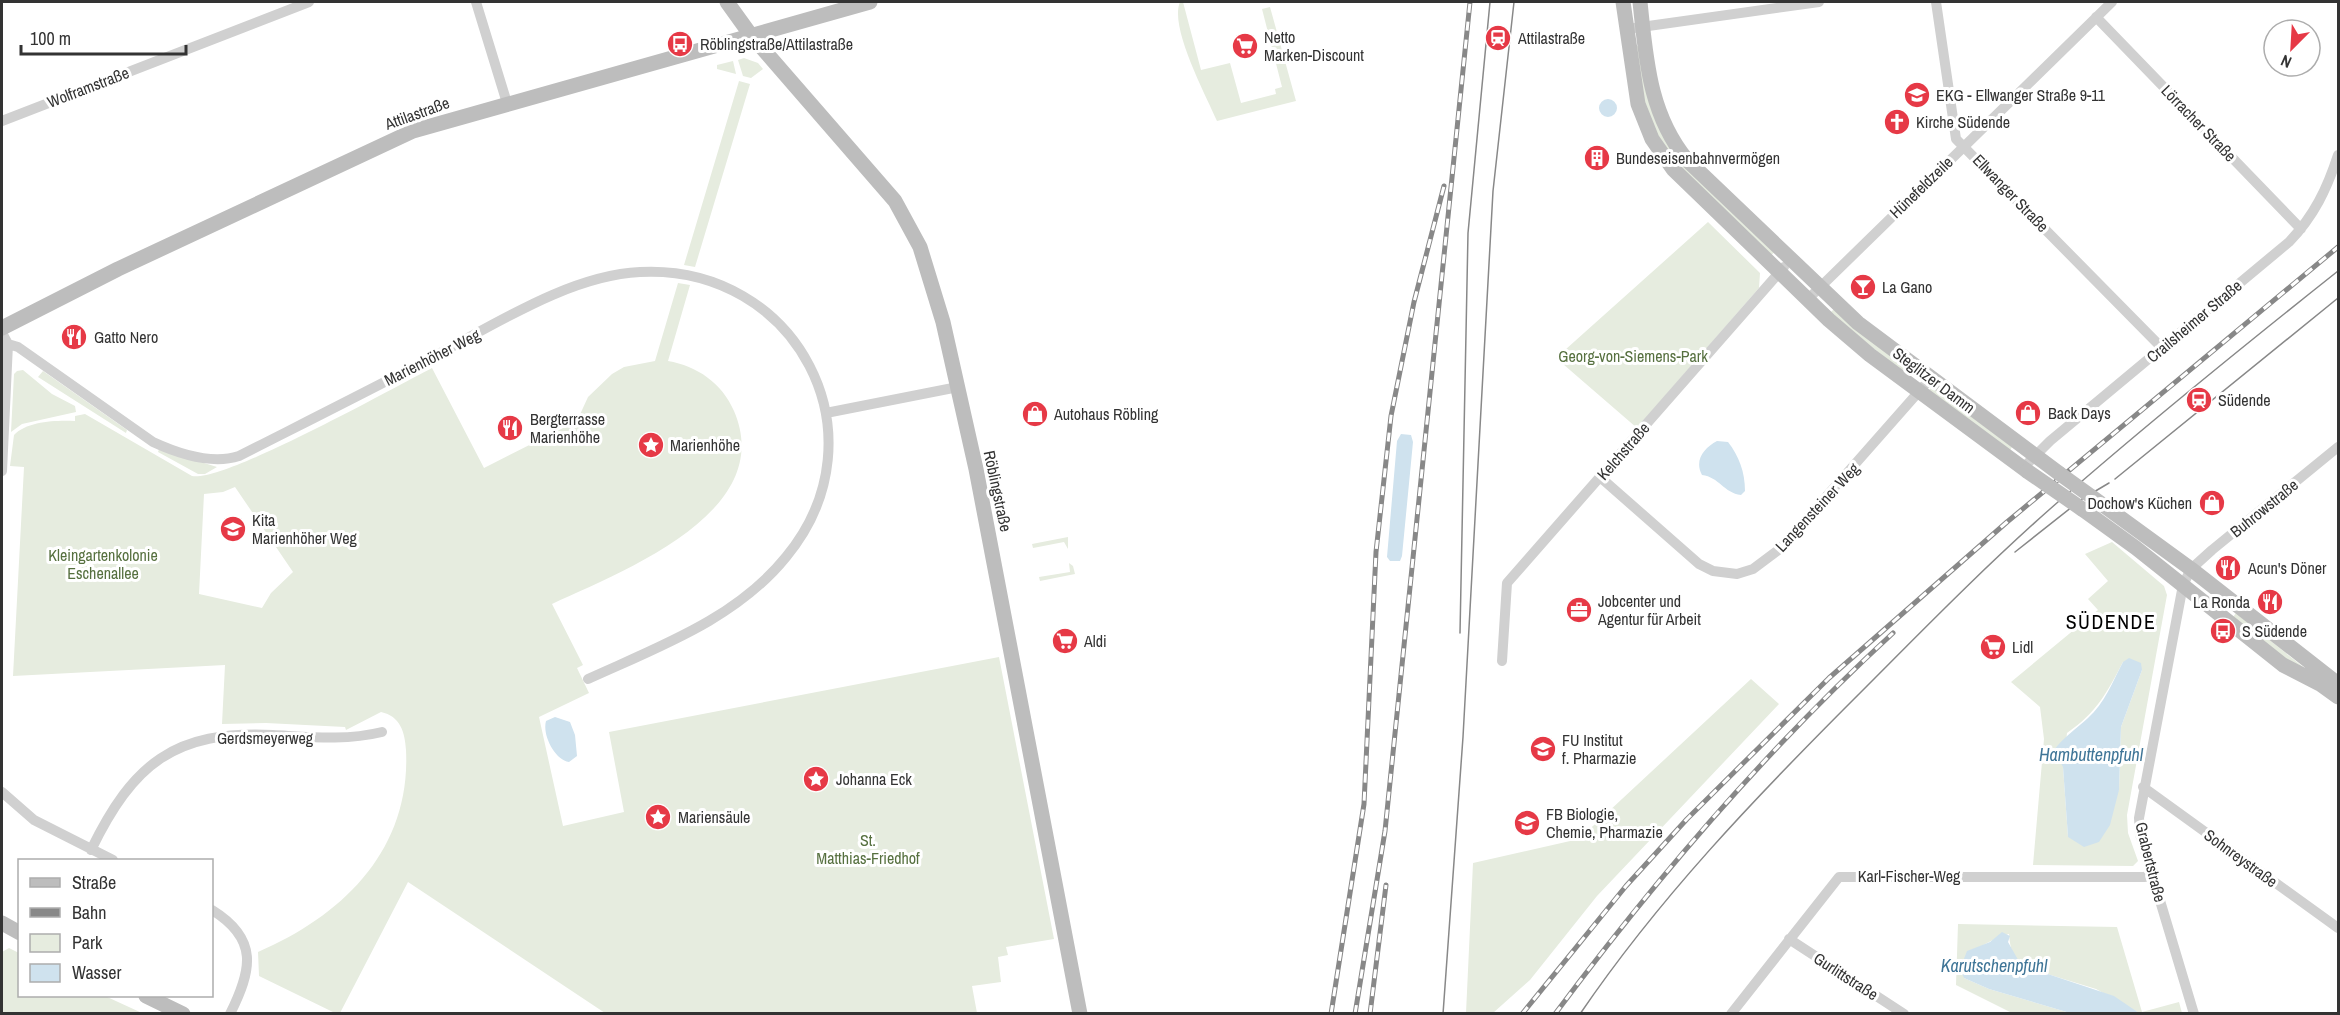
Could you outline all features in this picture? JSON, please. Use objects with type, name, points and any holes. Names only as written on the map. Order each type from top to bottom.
[{"type":"main road","name":"Röblingstraße","points":[[727,2],[750,34],[904,214],[920,247],[958,387],[990,538],[1080,1014]]},
{"type":"main road","name":"Attilastraße","points":[[2,328],[110,273],[402,136],[507,103],[870,2]]},
{"type":"main road","name":"Steglitzer Damm","points":[[1623,2],[1638,104],[1658,150],[1678,174],[1779,272],[1870,355],[2082,509],[2183,585],[2283,665],[2320,684],[2338,698]]},
{"type":"main road","name":"Steglitzer Damm","points":[[1640,2],[1655,105],[1674,145],[1791,261],[1874,336],[2038,459],[2192,569],[2338,684]]},
{"type":"main road","points":[[2,923],[18,932]]},
{"type":"main road","points":[[148,997],[183,1014]]},
{"type":"street","name":"Wolframstraße","points":[[2,121],[309,2]]},
{"type":"street","points":[[477,2],[507,103]]},
{"type":"street","points":[[1627,29],[1819,2]]},
{"type":"street","name":"Ellwanger Straße","points":[[1936,2],[1956,139],[2162,348]]},
{"type":"street","name":"Hünefeldzeile","points":[[1808,299],[2112,2]]},
{"type":"street","name":"Lörracher Straße","points":[[2096,17],[2301,229]]},
{"type":"street","name":"Crailsheimer Straße","points":[[2025,469],[2301,229],[2324,194],[2338,155]]},
{"type":"street","name":"Kelchstraße","points":[[1502,661],[1508,584],[1791,261]]},
{"type":"street","name":"Marienhöher Weg","points":[[8,344],[18,347],[153,442],[204,458],[224,461],[247,452],[561,291],[602,277],[657,272],[686,275],[716,282],[742,294],[769,313],[788,333],[808,362],[826,412],[828,459],[819,500],[800,538],[781,563],[748,595],[720,616],[588,679]]},
{"type":"street","points":[[2,333],[8,344],[2,471]]},
{"type":"street","name":"Langensteiner Weg","points":[[1600,477],[1700,564],[1713,572],[1737,574],[1763,562],[1795,535],[1930,379]]},
{"type":"street","points":[[826,412],[958,387]]},
{"type":"street","name":"Buhrowstraße","points":[[2192,569],[2338,447]]},
{"type":"street","name":"Grabertstraße","points":[[2192,569],[2183,585],[2143,787],[2139,826],[2194,1014]]},
{"type":"street","name":"Gerdsmeyerweg","points":[[91,850],[114,805],[133,782],[157,760],[185,744],[227,735],[345,739],[382,732]]},
{"type":"street","name":"Sohnreystraße","points":[[2143,787],[2338,928]]},
{"type":"street","points":[[2,792],[34,820],[109,859]]},
{"type":"street","name":"Karl-Fischer-Weg","points":[[1731,1014],[1834,881],[1845,876],[2144,877],[2153,875]]},
{"type":"street","points":[[213,911],[237,933],[247,956],[245,983],[230,1014]]},
{"type":"street","name":"Gurlittstraße","points":[[1789,939],[1904,1014]]},
{"type":"green space","points":[[1180,2],[1183,2],[1201,70],[1230,63],[1241,103],[1276,94],[1275,89],[1282,87],[1262,9],[1270,7],[1296,101],[1217,121],[1184,44],[1178,13]]},
{"type":"green space","points":[[1634,46],[1640,46],[1651,109],[1775,252],[1770,256],[1675,164],[1648,120]]},
{"type":"green space","points":[[744,58],[758,63],[763,69],[751,78],[743,76],[738,60]]},
{"type":"green space","points":[[733,61],[736,74],[717,69],[717,65]]},
{"type":"green space","points":[[739,81],[750,84],[695,267],[684,265]]},
{"type":"green space","name":"Georg-von-Siemens-Park","points":[[1708,222],[1760,273],[1759,288],[1637,428],[1556,358]]},
{"type":"green space","points":[[678,283],[690,285],[668,361],[689,367],[707,377],[723,392],[734,411],[742,447],[734,480],[714,508],[685,534],[615,575],[552,604],[583,665],[577,668],[589,693],[539,717],[563,826],[624,812],[609,732],[999,657],[1054,939],[1006,947],[1008,955],[998,957],[1001,982],[972,986],[977,1013],[605,1013],[408,882],[340,1013],[335,1013],[259,976],[258,952],[318,919],[344,898],[366,874],[384,848],[397,818],[405,786],[406,750],[400,726],[393,717],[381,712],[346,730],[345,727],[266,723],[222,724],[225,665],[13,676],[24,467],[10,466],[14,435],[34,424],[75,421],[75,416],[85,414],[192,476],[210,474],[237,465],[309,432],[432,368],[484,468],[577,421],[588,397],[612,374],[624,367],[655,361]],"holes":[[[235,487],[293,572],[271,593],[262,608],[199,594],[204,494],[223,492]]]},
{"type":"green space","points":[[1834,309],[1913,372],[1909,377],[1830,313]]},
{"type":"green space","points":[[23,370],[52,394],[75,406],[76,412],[22,424],[11,432],[14,374]]},
{"type":"green space","points":[[43,371],[127,430],[126,433],[38,377]]},
{"type":"green space","points":[[1932,387],[2012,447],[2009,452],[1928,391]]},
{"type":"green space","points":[[159,449],[217,467],[205,474],[198,474],[158,452]]},
{"type":"green space","points":[[1068,537],[1068,549],[1064,542],[1033,548],[1032,544]]},
{"type":"green space","points":[[2112,542],[2164,586],[2167,595],[2127,815],[2128,833],[2138,861],[2133,866],[2033,865],[2044,739],[2040,707],[2011,682],[2098,610],[2088,599],[2108,581],[2085,554]],"holes":[[[2123,662],[2142,670],[2121,727],[2119,790],[2068,837],[2063,767],[2067,733],[2086,718],[2100,702]]]},
{"type":"green space","points":[[1069,563],[1073,566],[1075,574],[1040,581],[1039,577],[1070,572]]},
{"type":"green space","points":[[2236,613],[2312,674],[2291,663],[2233,617]]},
{"type":"green space","points":[[1751,679],[1779,704],[1597,896],[1530,980],[1493,1013],[1466,1013],[1473,863],[1579,839]]},
{"type":"green space","points":[[1958,924],[2117,927],[2142,1012],[2179,1002],[2182,1013],[2139,1013],[2096,989],[2025,967],[2014,957],[2009,934],[1971,950],[1964,978],[1989,989],[2070,1013],[2012,1013],[1956,985]]},
{"type":"green space","points":[[9,948],[18,952],[18,997],[107,997],[142,1013],[2,1013],[2,952]]},
{"type":"water","points":[[1604,99],[1612,99],[1617,104],[1615,115],[1604,117],[1599,112],[1599,104]]},
{"type":"water","points":[[1401,434],[1411,435],[1413,442],[1402,556],[1400,561],[1390,561],[1387,557],[1397,441]]},
{"type":"water","points":[[1717,441],[1728,442],[1738,459],[1745,484],[1745,491],[1741,495],[1735,494],[1708,476],[1702,475],[1700,459],[1708,447]]},
{"type":"water","name":"Hambuttenpfuhl","points":[[2129,658],[2141,663],[2142,670],[2121,727],[2119,790],[2110,825],[2099,842],[2084,847],[2068,837],[2063,767],[2054,750],[2099,706],[2123,662]]},
{"type":"water","points":[[555,717],[570,722],[575,735],[577,756],[569,762],[559,757],[548,740],[546,721]]},
{"type":"water","name":"Karutschenpfuhl","points":[[2002,932],[2010,936],[2008,942],[2021,965],[2114,996],[2139,1013],[2070,1013],[1989,989],[1964,978],[1960,969],[1967,951],[1990,942]]},
{"type":"tram line","points":[[1460,633],[1468,233],[1490,2]]},
{"type":"tram line","points":[[1443,1014],[1463,737],[1493,191],[1514,2]]},
{"type":"tram line","points":[[1580,1014],[1642,930],[1709,850],[1817,736],[1950,603],[2024,532],[2085,478],[2192,388],[2338,271]]},
{"type":"tram line","points":[[2115,479],[2338,298]]},
{"type":"tram line","points":[[2015,552],[2082,499],[2109,483]]},
{"type":"railway","points":[[1355,1014],[1385,831],[1470,2]]},
{"type":"railway","points":[[1331,1014],[1364,804],[1376,552],[1391,416],[1414,302],[1444,186]]},
{"type":"railway","points":[[1522,1014],[1626,886],[1687,819],[1829,678],[2007,522],[2338,247]]},
{"type":"railway","points":[[1555,1014],[1633,913],[1715,816],[1801,722],[1893,633]]},
{"type":"railway","points":[[1370,1014],[1386,885]]},
{"type":"place","name":"Attilastraße","points":[[1498,38]]},
{"type":"place","name":"Röblingstraße/Attilastraße","points":[[680,44]]},
{"type":"place","name":"Netto Marken-Discount","points":[[1245,46]]},
{"type":"place","name":"EKG - Ellwanger Straße 9-11","points":[[1917,95]]},
{"type":"place","name":"Kirche Südende","points":[[1897,122]]},
{"type":"place","name":"Bundeseisenbahnvermögen","points":[[1597,158]]},
{"type":"place","name":"La Gano","points":[[1863,287]]},
{"type":"place","name":"Gatto Nero","points":[[74,337]]},
{"type":"place","name":"Südende","points":[[2199,400]]},
{"type":"place","name":"Back Days","points":[[2028,413]]},
{"type":"place","name":"Autohaus Röbling","points":[[1035,414]]},
{"type":"place","name":"Bergterrasse Marienhöhe","points":[[510,428]]},
{"type":"place","name":"Marienhöhe","points":[[651,445]]},
{"type":"place","name":"Dochow's Küchen","points":[[2212,503]]},
{"type":"place","name":"Kita Marienhöher Weg","points":[[233,529]]},
{"type":"place","name":"Acun's Döner","points":[[2228,568]]},
{"type":"place","name":"La Ronda","points":[[2270,602]]},
{"type":"place","name":"Jobcenter und Agentur für Arbeit","points":[[1579,610]]},
{"type":"place","name":"S Südende","points":[[2223,631]]},
{"type":"place","name":"Aldi","points":[[1065,641]]},
{"type":"place","name":"Lidl","points":[[1993,647]]},
{"type":"place","name":"FU Institut f. Pharmazie","points":[[1543,749]]},
{"type":"place","name":"Johanna Eck","points":[[816,779]]},
{"type":"place","name":"Mariensäule","points":[[658,817]]},
{"type":"place","name":"FB Biologie, Chemie, Pharmazie","points":[[1527,823]]},
{"type":"district","name":"SÜDENDE","points":[[2111,622]]},
{"type":"park label","name":"Kleingartenkolonie Eschenallee","points":[[103,564]]},
{"type":"park label","name":"St. Matthias-Friedhof","points":[[868,849]]}]
